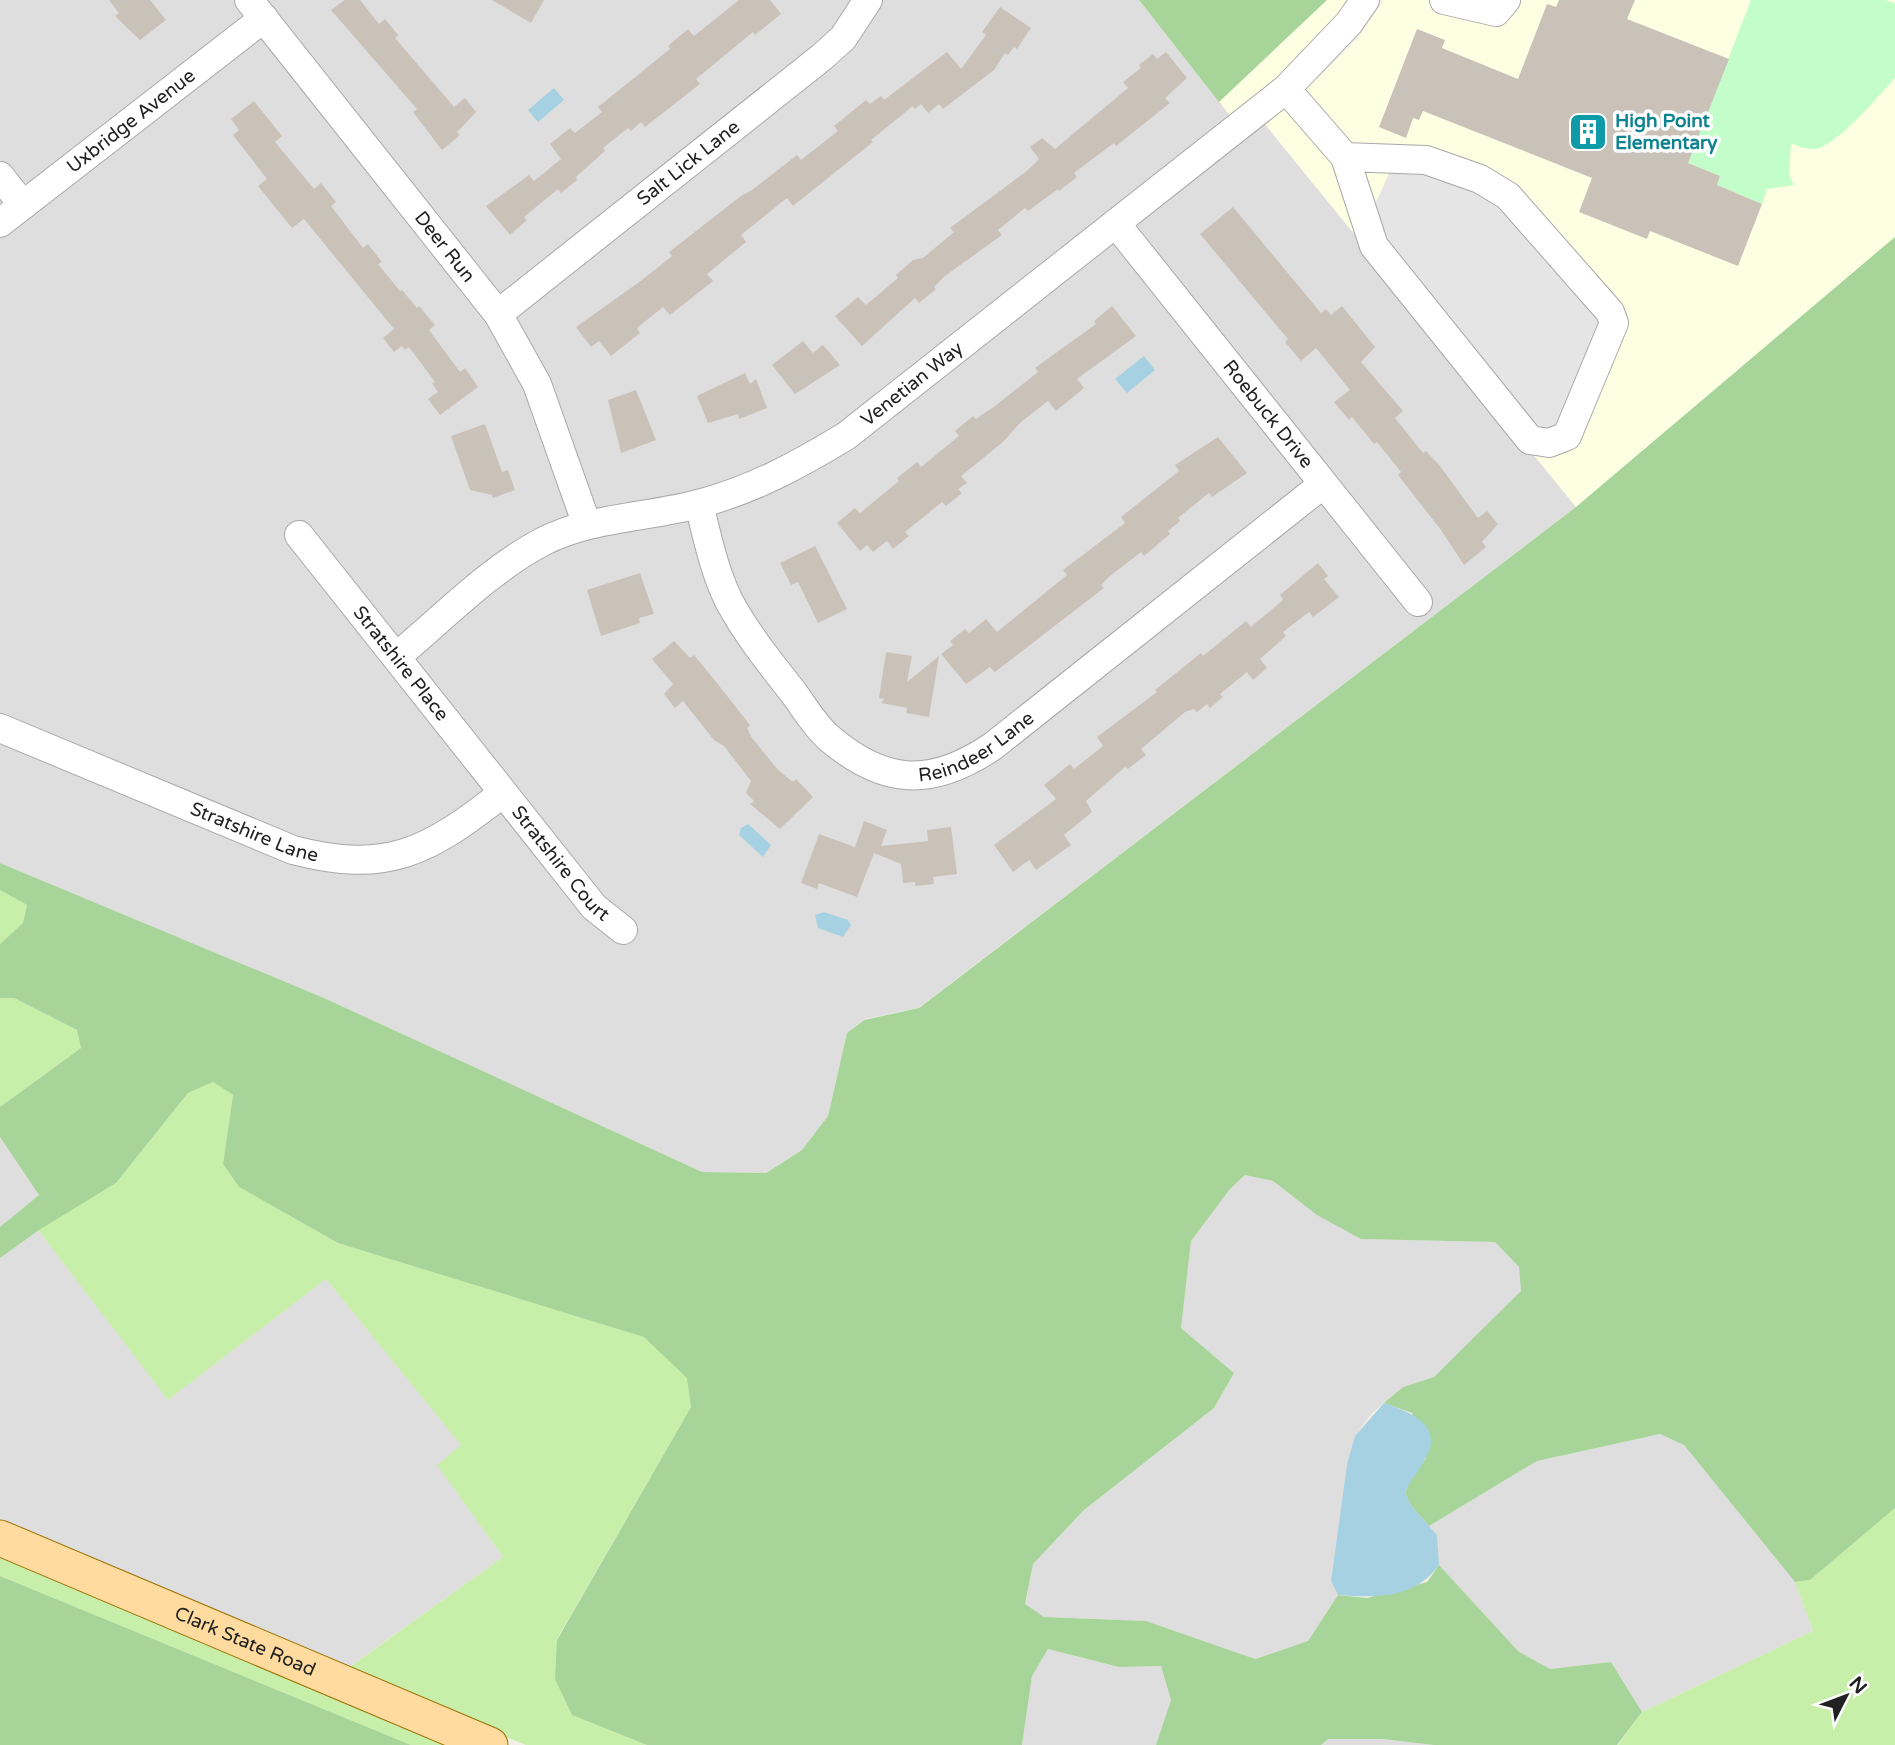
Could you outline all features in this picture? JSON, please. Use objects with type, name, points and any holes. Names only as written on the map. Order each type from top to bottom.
[{"type":"main road","name":"Clark State Road","points":[[0,1538],[490,1745]]},
{"type":"street","name":"Salt Lick Lane","points":[[498,314],[822,57],[843,38],[868,0]]},
{"type":"street","name":"Venetian Way","points":[[396,657],[505,566],[543,542],[620,516],[699,504],[746,489],[797,466],[846,436],[1117,225],[1286,89],[1349,23],[1365,0]]},
{"type":"street","points":[[1444,0],[1496,12],[1506,0]]},
{"type":"street","name":"Deer Run","points":[[256,9],[498,314],[537,384],[587,525]]},
{"type":"street","name":"Uxbridge Avenue","points":[[0,223],[256,9]]},
{"type":"street","points":[[1286,89],[1345,156],[1374,246],[1468,366],[1530,440],[1549,443],[1567,436],[1614,323],[1610,312],[1508,196],[1489,185],[1426,160],[1345,156]]},
{"type":"street","points":[[0,176],[23,205]]},
{"type":"street","name":"Roebuck Drive","points":[[1117,225],[1418,603]]},
{"type":"street","name":"Reindeer Lane","points":[[699,504],[711,552],[729,600],[763,654],[827,736],[864,764],[908,776],[946,773],[993,746],[1322,485]]},
{"type":"street","name":"Stratshire Place","points":[[299,535],[503,793]]},
{"type":"street","name":"Stratshire Lane","points":[[0,728],[293,850],[334,861],[379,861],[422,847],[459,828],[503,793]]},
{"type":"street","name":"Stratshire Court","points":[[503,793],[594,907],[624,930]]},
{"type":"shaded area","points":[[0,0],[1139,0],[1264,123],[1576,507],[918,1008],[864,1019],[847,1033],[828,1116],[802,1150],[765,1173],[702,1172],[324,998],[0,863]]},
{"type":"shaded area","points":[[1139,0],[1365,0],[1239,127]]},
{"type":"shaded area","points":[[1384,0],[1895,0],[1895,237],[1576,507],[1264,123],[1320,76],[1358,38]]},
{"type":"shaded area","points":[[1435,148],[1509,179],[1618,301],[1622,337],[1588,422],[1581,435],[1547,452],[1359,240],[1400,149]]},
{"type":"shaded area","points":[[0,1137],[39,1195],[0,1227]]},
{"type":"shaded area","points":[[1245,1175],[1273,1181],[1317,1214],[1361,1239],[1495,1242],[1519,1267],[1522,1291],[1434,1377],[1403,1387],[1372,1413],[1355,1436],[1347,1464],[1331,1581],[1338,1595],[1308,1641],[1254,1659],[1146,1621],[1044,1617],[1025,1605],[1033,1564],[1084,1510],[1214,1408],[1234,1373],[1181,1328],[1191,1241],[1230,1189]]},
{"type":"shaded area","points":[[38,1230],[169,1399],[326,1279],[462,1445],[438,1465],[503,1557],[321,1687],[0,1548],[0,1258]]},
{"type":"shaded area","points":[[1660,1434],[1684,1445],[1795,1582],[1813,1631],[1642,1712],[1611,1662],[1550,1669],[1518,1651],[1439,1565],[1437,1535],[1429,1526],[1537,1461]]},
{"type":"shaded area","points":[[1048,1649],[1119,1667],[1161,1666],[1171,1700],[1156,1745],[1022,1745],[1032,1676]]},
{"type":"shaded area","points":[[1328,1739],[1383,1739],[1434,1745],[1321,1745]]},
{"type":"green space","points":[[1139,0],[1327,0],[1219,102]]},
{"type":"green space","points":[[1751,0],[1884,0],[1895,3],[1895,78],[1833,141],[1813,149],[1791,143],[1789,175],[1794,185],[1767,189],[1762,204],[1717,185],[1720,176],[1688,163]]},
{"type":"green space","points":[[1895,237],[1895,1508],[1810,1580],[1795,1582],[1684,1445],[1660,1434],[1537,1461],[1429,1526],[1412,1507],[1405,1493],[1412,1477],[1426,1458],[1412,1413],[1384,1403],[1403,1387],[1434,1377],[1521,1291],[1519,1267],[1495,1242],[1361,1239],[1317,1215],[1273,1181],[1245,1175],[1230,1189],[1191,1241],[1181,1328],[1234,1373],[1214,1408],[1084,1510],[1033,1564],[1025,1604],[1044,1617],[1146,1621],[1255,1659],[1308,1641],[1338,1595],[1367,1598],[1427,1582],[1439,1565],[1518,1651],[1550,1669],[1611,1662],[1642,1712],[1617,1745],[1434,1745],[1383,1739],[1328,1739],[1321,1745],[1156,1745],[1171,1700],[1161,1666],[1119,1667],[1048,1649],[1032,1676],[1022,1745],[647,1745],[572,1715],[555,1679],[557,1640],[691,1407],[687,1378],[644,1337],[338,1243],[239,1187],[223,1164],[233,1095],[213,1082],[188,1093],[116,1183],[39,1230],[0,1258],[0,1227],[39,1195],[0,1137],[0,1107],[81,1048],[77,1030],[14,998],[0,998],[0,944],[23,923],[27,905],[0,890],[0,863],[324,998],[702,1172],[766,1173],[802,1150],[828,1116],[847,1033],[864,1020],[919,1008],[1576,507]]},
{"type":"green space","points":[[0,890],[27,905],[23,923],[0,944]]},
{"type":"green space","points":[[0,998],[14,998],[77,1030],[81,1048],[0,1107]]},
{"type":"green space","points":[[213,1082],[233,1095],[223,1164],[239,1187],[338,1243],[645,1337],[688,1378],[691,1407],[557,1639],[572,1715],[647,1745],[526,1745],[344,1671],[503,1557],[437,1465],[461,1445],[326,1279],[168,1400],[38,1230],[116,1183],[188,1093]]},
{"type":"green space","points":[[1895,1508],[1895,1745],[1618,1745],[1642,1712],[1813,1631],[1795,1582],[1810,1580]]},
{"type":"green space","points":[[0,1548],[465,1745],[411,1745],[0,1576]]},
{"type":"green space","points":[[0,1576],[411,1745],[0,1745]]},
{"type":"water","points":[[554,88],[564,100],[538,122],[528,110]]},
{"type":"water","points":[[1144,356],[1155,370],[1127,393],[1115,379]]},
{"type":"water","points":[[748,824],[771,845],[763,857],[739,835],[741,828]]},
{"type":"water","points":[[824,912],[848,920],[851,925],[843,937],[818,928],[815,915]]},
{"type":"water","points":[[1384,1403],[1414,1416],[1428,1429],[1431,1437],[1425,1459],[1405,1493],[1412,1507],[1437,1535],[1439,1565],[1418,1584],[1394,1594],[1338,1595],[1331,1581],[1347,1464],[1355,1436]]},
{"type":"building","points":[[109,0],[150,0],[166,20],[140,40],[115,16],[119,13]]},
{"type":"building","points":[[345,0],[360,0],[379,24],[385,19],[398,35],[395,38],[454,107],[465,98],[476,112],[457,132],[460,135],[442,150],[413,112],[417,109],[331,10]]},
{"type":"building","points":[[492,0],[544,0],[531,23]]},
{"type":"building","points":[[739,0],[770,0],[781,14],[755,35],[753,32],[696,79],[700,84],[645,127],[641,122],[631,131],[628,128],[603,148],[605,151],[576,177],[577,180],[561,193],[558,189],[524,217],[527,220],[510,235],[486,206],[529,175],[534,181],[561,159],[550,144],[570,128],[575,133],[602,112],[598,107],[670,49],[668,46],[688,29],[694,36]]},
{"type":"building","name":"High Point Elementary","points":[[1559,0],[1635,0],[1627,19],[1729,59],[1688,163],[1720,176],[1717,185],[1762,204],[1738,266],[1650,231],[1647,239],[1579,212],[1592,178],[1423,111],[1419,120],[1413,118],[1406,138],[1379,127],[1417,29],[1445,40],[1442,48],[1518,79],[1547,4],[1556,7]]},
{"type":"building","points":[[1000,7],[1031,28],[1017,49],[1014,47],[1008,55],[1005,53],[994,70],[943,109],[939,104],[928,113],[921,104],[915,109],[913,106],[793,206],[787,198],[741,235],[746,242],[707,274],[713,281],[670,315],[663,307],[637,328],[640,333],[611,356],[599,341],[591,347],[576,327],[642,280],[672,256],[669,252],[741,196],[797,155],[801,160],[838,131],[834,126],[866,100],[870,104],[881,96],[884,100],[947,52],[961,69],[986,35],[982,32]]},
{"type":"building","points":[[1166,52],[1187,78],[1165,98],[1170,103],[1116,146],[1114,143],[1074,173],[1077,177],[1059,191],[1058,189],[1028,211],[1025,208],[998,230],[1002,235],[945,276],[934,287],[936,289],[919,303],[915,298],[862,346],[835,316],[858,297],[866,305],[898,278],[896,275],[913,260],[923,258],[954,232],[950,228],[1028,170],[1039,159],[1030,147],[1042,138],[1055,149],[1128,88],[1123,82],[1141,68],[1139,65],[1153,54],[1157,59]]},
{"type":"building","points":[[254,101],[282,136],[275,142],[314,189],[321,183],[336,202],[331,206],[363,248],[368,244],[382,262],[378,264],[400,291],[402,290],[417,308],[419,306],[435,325],[429,330],[460,372],[465,368],[478,387],[440,415],[428,399],[438,392],[432,383],[435,382],[409,347],[405,350],[402,346],[394,352],[383,338],[394,329],[304,219],[292,228],[258,186],[267,179],[233,135],[239,130],[231,119]]},
{"type":"building","points":[[1233,207],[1321,313],[1326,309],[1331,315],[1342,306],[1375,347],[1361,362],[1403,411],[1395,418],[1423,453],[1426,451],[1440,466],[1478,518],[1487,511],[1498,524],[1482,542],[1486,547],[1464,565],[1441,530],[1398,475],[1401,472],[1377,442],[1374,444],[1352,417],[1349,420],[1334,402],[1350,390],[1316,348],[1301,361],[1285,342],[1288,339],[1200,234]]},
{"type":"building","points":[[1112,306],[1136,336],[1077,379],[1084,388],[1056,411],[1048,401],[1021,422],[1003,442],[961,476],[967,483],[958,489],[962,493],[946,506],[942,502],[905,532],[909,536],[893,549],[887,541],[873,552],[867,545],[860,551],[837,523],[855,508],[860,513],[899,481],[897,478],[917,462],[921,467],[959,436],[955,431],[973,416],[976,419],[995,406],[1038,372],[1035,368],[1096,324],[1094,321]]},
{"type":"building","points":[[803,341],[813,353],[823,345],[840,365],[795,394],[772,365]]},
{"type":"building","points":[[745,373],[750,384],[756,379],[767,408],[739,419],[738,414],[708,423],[697,396]]},
{"type":"building","points":[[636,390],[656,440],[621,453],[608,400]]},
{"type":"building","points":[[485,424],[502,472],[508,470],[515,490],[493,498],[492,495],[470,490],[451,436]]},
{"type":"building","points":[[1218,437],[1247,473],[1212,497],[1209,493],[1178,518],[1180,521],[1168,531],[1170,534],[1144,556],[1141,552],[1110,576],[1101,585],[1104,588],[995,672],[990,667],[966,684],[941,654],[953,645],[950,641],[965,629],[969,633],[986,619],[997,632],[1067,575],[1063,570],[1125,523],[1121,517],[1179,471],[1175,465]]},
{"type":"building","points":[[815,546],[847,609],[818,623],[798,582],[791,585],[780,563]]},
{"type":"building","points":[[1318,563],[1328,576],[1324,579],[1339,597],[1313,617],[1309,612],[1283,632],[1286,636],[1260,659],[1267,668],[1253,680],[1247,672],[1220,694],[1223,697],[1210,708],[1207,704],[1197,712],[1194,709],[1185,712],[1141,749],[1146,755],[1128,769],[1125,767],[1086,801],[1092,812],[1064,835],[1071,845],[1036,870],[1029,860],[1013,872],[994,845],[1056,799],[1044,785],[1070,764],[1074,769],[1103,746],[1097,737],[1157,692],[1155,690],[1201,653],[1203,656],[1246,621],[1251,627],[1283,600],[1280,595]]},
{"type":"building","points":[[640,573],[654,614],[639,618],[640,623],[601,636],[587,590]]},
{"type":"building","points":[[674,641],[690,658],[694,655],[717,683],[750,725],[747,728],[752,738],[778,770],[793,782],[796,779],[813,797],[780,829],[750,804],[754,801],[746,793],[751,781],[724,746],[714,740],[683,701],[675,708],[664,694],[673,684],[652,659]]},
{"type":"building","points":[[886,652],[912,656],[907,682],[939,656],[929,717],[906,713],[907,708],[881,703],[884,699],[879,698]]},
{"type":"building","points":[[864,821],[887,830],[881,846],[928,841],[927,830],[951,827],[957,874],[933,877],[934,884],[915,886],[915,882],[903,883],[901,864],[874,853],[857,897],[819,883],[817,889],[801,883],[819,834],[855,847]]},
{"type":"place","name":"High Point Elementary","points":[[1588,132]]}]
